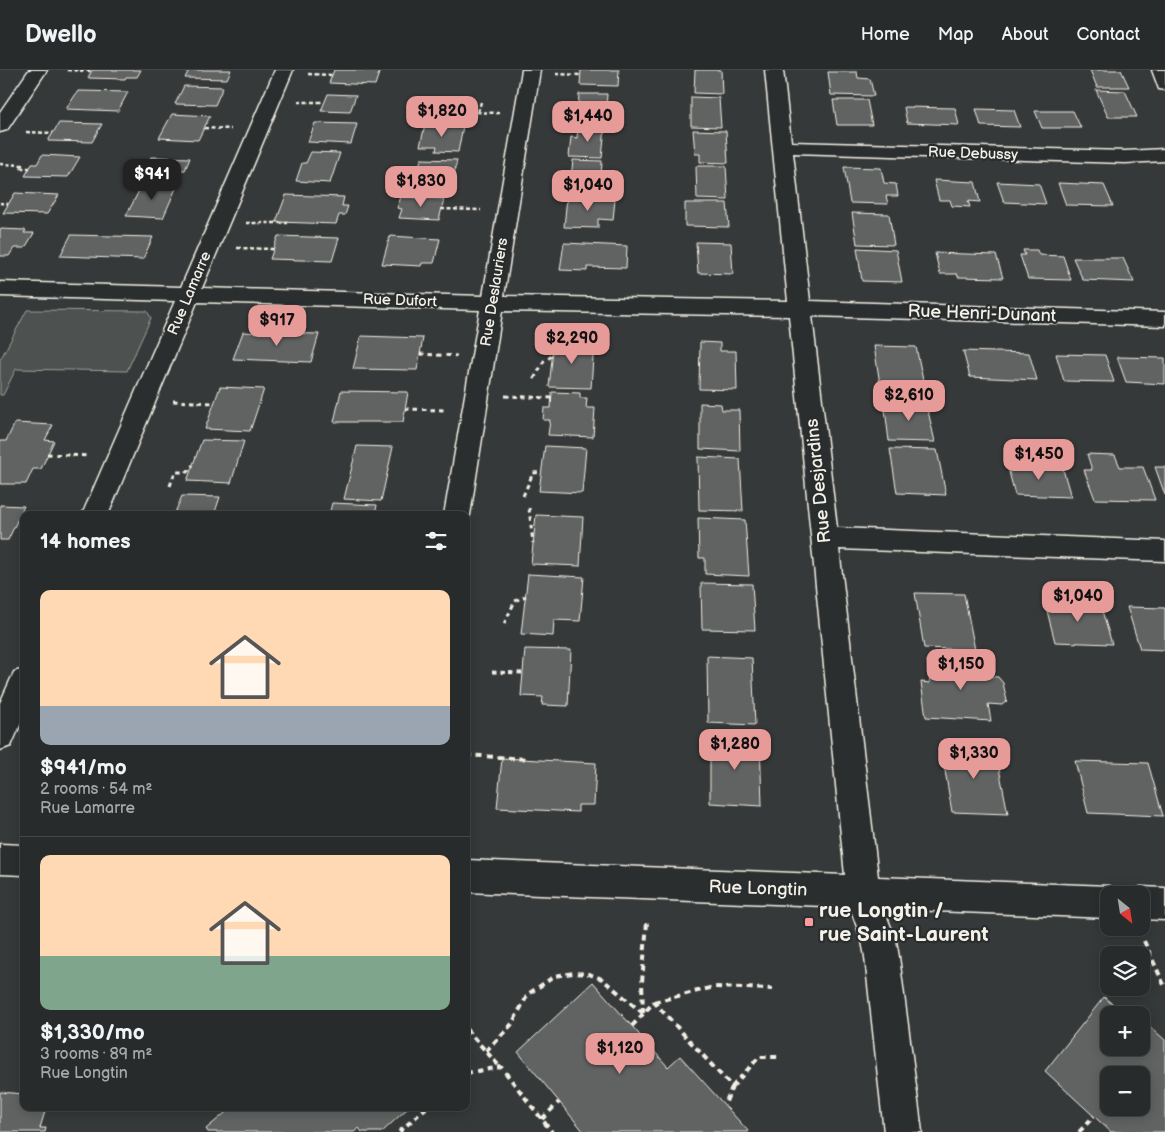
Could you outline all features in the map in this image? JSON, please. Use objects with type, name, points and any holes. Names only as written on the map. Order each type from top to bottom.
[{"type":"street","points":[[0,126],[38,70]]},
{"type":"street","name":"Rue Deslauriers","points":[[458,511],[531,70]]},
{"type":"street","name":"Rue Desjardins","points":[[774,70],[864,892],[869,917],[879,941],[903,1132]]},
{"type":"street","points":[[1161,70],[1165,85]]},
{"type":"street","name":"Rue Lamarre","points":[[96,511],[219,222],[292,72]]},
{"type":"street","name":"Rue Debussy","points":[[782,147],[1125,157],[1165,155]]},
{"type":"street","name":"Rue Dufort","points":[[0,289],[492,303],[800,309]]},
{"type":"street","name":"Rue Henri-Dunant","points":[[800,309],[1165,318]]},
{"type":"street","points":[[824,538],[1165,551]]},
{"type":"street","points":[[0,737],[20,690]]},
{"type":"street","points":[[0,859],[20,860]]},
{"type":"street","name":"Rue Longtin","points":[[470,876],[1100,902]]},
{"type":"street","points":[[1150,903],[1165,904]]},
{"type":"path","points":[[68,70],[92,71]]},
{"type":"path","points":[[292,72],[332,75]]},
{"type":"path","points":[[290,102],[324,102]]},
{"type":"path","points":[[478,112],[481,102]]},
{"type":"path","points":[[470,112],[506,113]]},
{"type":"path","points":[[204,128],[239,129]]},
{"type":"path","points":[[0,164],[22,165],[20,168],[30,168]]},
{"type":"path","points":[[0,203],[8,204]]},
{"type":"path","points":[[442,209],[489,211]]},
{"type":"path","points":[[219,222],[288,223]]},
{"type":"path","points":[[231,248],[274,249]]},
{"type":"path","points":[[420,354],[462,356]]},
{"type":"path","points":[[534,379],[544,361],[552,356]]},
{"type":"path","points":[[168,401],[214,403]]},
{"type":"path","points":[[406,409],[452,410]]},
{"type":"path","points":[[48,454],[92,457]]},
{"type":"path","points":[[170,486],[175,472],[187,472],[193,465]]},
{"type":"path","points":[[524,496],[533,474],[542,472]]},
{"type":"path","points":[[529,508],[533,543]]},
{"type":"path","points":[[504,624],[515,601],[526,596]]},
{"type":"path","points":[[492,672],[523,673]]},
{"type":"path","points":[[470,756],[528,759]]},
{"type":"path","points":[[644,1014],[642,982],[647,923]]},
{"type":"path","points":[[1144,941],[1165,987]]},
{"type":"path","points":[[486,1051],[512,1024],[528,994],[555,976],[573,973],[589,974],[602,979],[644,1014]]},
{"type":"path","points":[[632,1026],[654,1002],[714,987],[772,989]]},
{"type":"path","points":[[654,1002],[732,1086]]},
{"type":"path","points":[[470,1033],[501,1067],[552,1132]]},
{"type":"path","points":[[725,1104],[732,1086],[759,1057],[778,1057]]},
{"type":"path","points":[[470,1072],[501,1067]]},
{"type":"path","points":[[542,1119],[559,1102]]},
{"type":"path","points":[[399,1132],[423,1111]]},
{"type":"path","points":[[1079,1132],[1094,1116]]},
{"type":"shaded area","points":[[27,310],[147,311],[151,318],[127,371],[16,369],[3,395],[0,395],[0,360]]},
{"type":"building","points":[[92,70],[141,70],[137,77],[126,77],[125,79],[88,78]]},
{"type":"building","points":[[189,70],[231,70],[227,79],[185,78]]},
{"type":"building","points":[[334,70],[380,70],[375,85],[329,83]]},
{"type":"building","points":[[581,70],[619,70],[618,86],[580,85]]},
{"type":"building","points":[[695,70],[721,70],[722,94],[694,93]]},
{"type":"building","points":[[1090,70],[1121,70],[1129,87],[1097,87]]},
{"type":"building","points":[[828,72],[857,72],[858,78],[870,79],[874,96],[831,95]]},
{"type":"building","points":[[184,86],[223,87],[215,105],[175,104]]},
{"type":"building","points":[[1096,90],[1125,91],[1137,117],[1108,117]]},
{"type":"building","points":[[78,91],[128,92],[118,111],[66,109]]},
{"type":"building","points":[[328,94],[356,95],[350,112],[321,111]]},
{"type":"building","points":[[579,94],[607,94],[605,122],[577,122]]},
{"type":"building","points":[[691,97],[719,98],[721,127],[691,126]]},
{"type":"building","points":[[833,100],[867,100],[872,125],[837,125]]},
{"type":"building","points":[[426,103],[467,105],[466,108],[470,108],[469,115],[465,115],[464,119],[422,118]]},
{"type":"building","points":[[904,107],[955,108],[959,125],[907,123]]},
{"type":"building","points":[[976,109],[1014,110],[1020,127],[981,126]]},
{"type":"building","points":[[1035,111],[1073,111],[1081,128],[1042,128]]},
{"type":"building","points":[[172,114],[210,116],[198,140],[159,138]]},
{"type":"building","points":[[59,123],[102,124],[92,142],[48,141]]},
{"type":"building","points":[[315,123],[357,124],[351,144],[308,142]]},
{"type":"building","points":[[425,125],[463,126],[458,152],[436,151],[437,146],[420,146]]},
{"type":"building","points":[[578,126],[605,127],[602,158],[569,157],[571,137],[577,138]]},
{"type":"building","points":[[693,130],[726,131],[728,163],[700,162],[700,154],[695,154]]},
{"type":"building","points":[[311,152],[340,153],[330,183],[296,181],[302,163],[306,163]]},
{"type":"building","points":[[42,155],[80,157],[68,177],[25,176],[32,164],[37,164]]},
{"type":"building","points":[[151,157],[190,158],[185,170],[179,170],[174,181],[140,181]]},
{"type":"building","points":[[421,159],[457,160],[454,175],[450,175],[448,188],[430,188],[429,193],[401,192],[406,171],[418,171]]},
{"type":"building","points":[[573,160],[602,161],[601,179],[612,179],[612,189],[570,188]]},
{"type":"building","points":[[696,166],[726,166],[728,200],[697,199]]},
{"type":"building","points":[[844,167],[881,168],[884,183],[896,184],[898,196],[886,196],[888,204],[850,203]]},
{"type":"building","points":[[934,180],[975,182],[980,202],[968,201],[970,207],[952,206],[950,200],[939,200]]},
{"type":"building","points":[[997,182],[1039,184],[1046,204],[1004,202]]},
{"type":"building","points":[[1058,183],[1104,185],[1113,206],[1066,205]]},
{"type":"building","points":[[142,185],[177,186],[163,218],[126,216]]},
{"type":"building","points":[[15,193],[59,195],[47,214],[3,213]]},
{"type":"building","points":[[286,195],[344,197],[342,206],[348,206],[345,215],[339,215],[336,224],[276,222]]},
{"type":"building","points":[[401,197],[444,199],[439,220],[399,218],[402,209],[397,208]]},
{"type":"building","points":[[567,197],[615,199],[613,220],[598,219],[598,228],[564,227]]},
{"type":"building","points":[[685,203],[727,203],[729,227],[685,226]]},
{"type":"building","points":[[852,213],[889,214],[894,245],[857,244]]},
{"type":"building","points":[[0,229],[26,230],[24,233],[34,233],[25,248],[14,248],[9,256],[0,256]]},
{"type":"building","points":[[71,235],[153,237],[143,259],[60,256]]},
{"type":"building","points":[[278,236],[339,238],[332,261],[270,259]]},
{"type":"building","points":[[390,236],[440,239],[434,263],[422,263],[421,266],[382,264]]},
{"type":"building","points":[[696,242],[731,243],[733,274],[698,273]]},
{"type":"building","points":[[564,243],[627,246],[626,268],[587,267],[587,271],[560,270]]},
{"type":"building","points":[[857,248],[896,250],[902,282],[862,281]]},
{"type":"building","points":[[1023,250],[1037,250],[1039,255],[1063,256],[1071,280],[1028,279],[1020,255],[1025,255]]},
{"type":"building","points":[[935,253],[996,255],[1003,278],[958,277],[957,274],[940,274]]},
{"type":"building","points":[[1073,258],[1123,258],[1134,282],[1083,280]]},
{"type":"building","points":[[243,332],[319,334],[311,362],[233,359]]},
{"type":"building","points":[[361,336],[423,338],[417,370],[353,369]]},
{"type":"building","points":[[554,341],[594,342],[591,388],[549,387]]},
{"type":"building","points":[[700,342],[720,343],[720,351],[736,351],[737,390],[699,389]]},
{"type":"building","points":[[874,346],[916,347],[924,385],[880,384]]},
{"type":"building","points":[[963,351],[1029,353],[1037,380],[970,377]]},
{"type":"building","points":[[1056,354],[1105,355],[1114,382],[1064,381]]},
{"type":"building","points":[[1117,357],[1165,358],[1165,384],[1126,382]]},
{"type":"building","points":[[220,387],[264,389],[250,431],[205,429]]},
{"type":"building","points":[[341,391],[408,392],[403,422],[334,422]]},
{"type":"building","points":[[552,392],[580,393],[580,398],[587,398],[586,408],[595,408],[593,437],[548,435],[550,420],[543,420],[544,408],[551,408]]},
{"type":"building","points":[[884,401],[926,402],[935,442],[889,441]]},
{"type":"building","points":[[700,403],[721,404],[722,410],[739,410],[740,451],[700,449]]},
{"type":"building","points":[[15,423],[53,425],[45,440],[54,441],[41,469],[33,469],[26,484],[0,484],[0,441],[6,441]]},
{"type":"building","points":[[202,440],[244,441],[231,483],[187,481]]},
{"type":"building","points":[[357,446],[393,447],[381,501],[344,499]]},
{"type":"building","points":[[545,446],[586,448],[582,493],[539,491]]},
{"type":"building","points":[[890,449],[937,450],[946,495],[897,493]]},
{"type":"building","points":[[1087,454],[1115,455],[1120,467],[1143,467],[1155,500],[1095,499],[1084,470],[1092,470]]},
{"type":"building","points":[[698,457],[740,459],[743,511],[699,510]]},
{"type":"building","points":[[1007,464],[1062,466],[1071,497],[1015,495]]},
{"type":"building","points":[[1155,467],[1165,467],[1165,495]]},
{"type":"building","points":[[182,496],[220,497],[215,511],[176,511]]},
{"type":"building","points":[[332,503],[377,505],[376,511],[330,511]]},
{"type":"building","points":[[0,505],[24,506],[8,540],[0,540]]},
{"type":"building","points":[[536,515],[583,517],[580,566],[531,564]]},
{"type":"building","points":[[698,518],[745,520],[749,576],[705,574],[705,558],[699,558]]},
{"type":"building","points":[[528,574],[584,577],[580,621],[554,620],[553,636],[521,634]]},
{"type":"building","points":[[701,583],[752,584],[755,630],[702,629]]},
{"type":"building","points":[[915,593],[964,594],[975,650],[924,648]]},
{"type":"building","points":[[1045,603],[1100,604],[1112,644],[1055,642]]},
{"type":"building","points":[[1127,607],[1165,608],[1165,650],[1140,649]]},
{"type":"building","points":[[525,649],[571,650],[568,706],[542,705],[543,697],[521,696]]},
{"type":"building","points":[[707,656],[752,658],[755,725],[708,723]]},
{"type":"building","points":[[927,659],[979,662],[982,676],[998,677],[1003,683],[1007,701],[1002,705],[988,704],[991,721],[926,717],[921,682],[930,683]]},
{"type":"building","points":[[710,736],[760,739],[762,806],[710,803]]},
{"type":"building","points":[[941,747],[995,748],[1008,814],[952,812]]},
{"type":"building","points":[[502,758],[596,763],[594,805],[578,805],[578,812],[497,808]]},
{"type":"building","points":[[1075,761],[1148,763],[1163,816],[1088,813]]},
{"type":"building","points":[[593,982],[668,1067],[680,1056],[749,1132],[584,1132],[518,1052]]},
{"type":"building","points":[[1104,997],[1114,1006],[1100,1006],[1100,1056],[1150,1056],[1150,1027],[1165,1040],[1165,1132],[1111,1132],[1045,1071]]},
{"type":"building","points":[[0,1092],[20,1094],[20,1111],[45,1111],[40,1128],[46,1128],[45,1132],[0,1132]]},
{"type":"building","points":[[227,1111],[405,1111],[382,1132],[362,1132],[359,1128],[354,1132],[208,1132],[206,1129]]},
{"type":"place","name":"rue Longtin / rue Saint-Laurent","points":[[809,922]]}]
